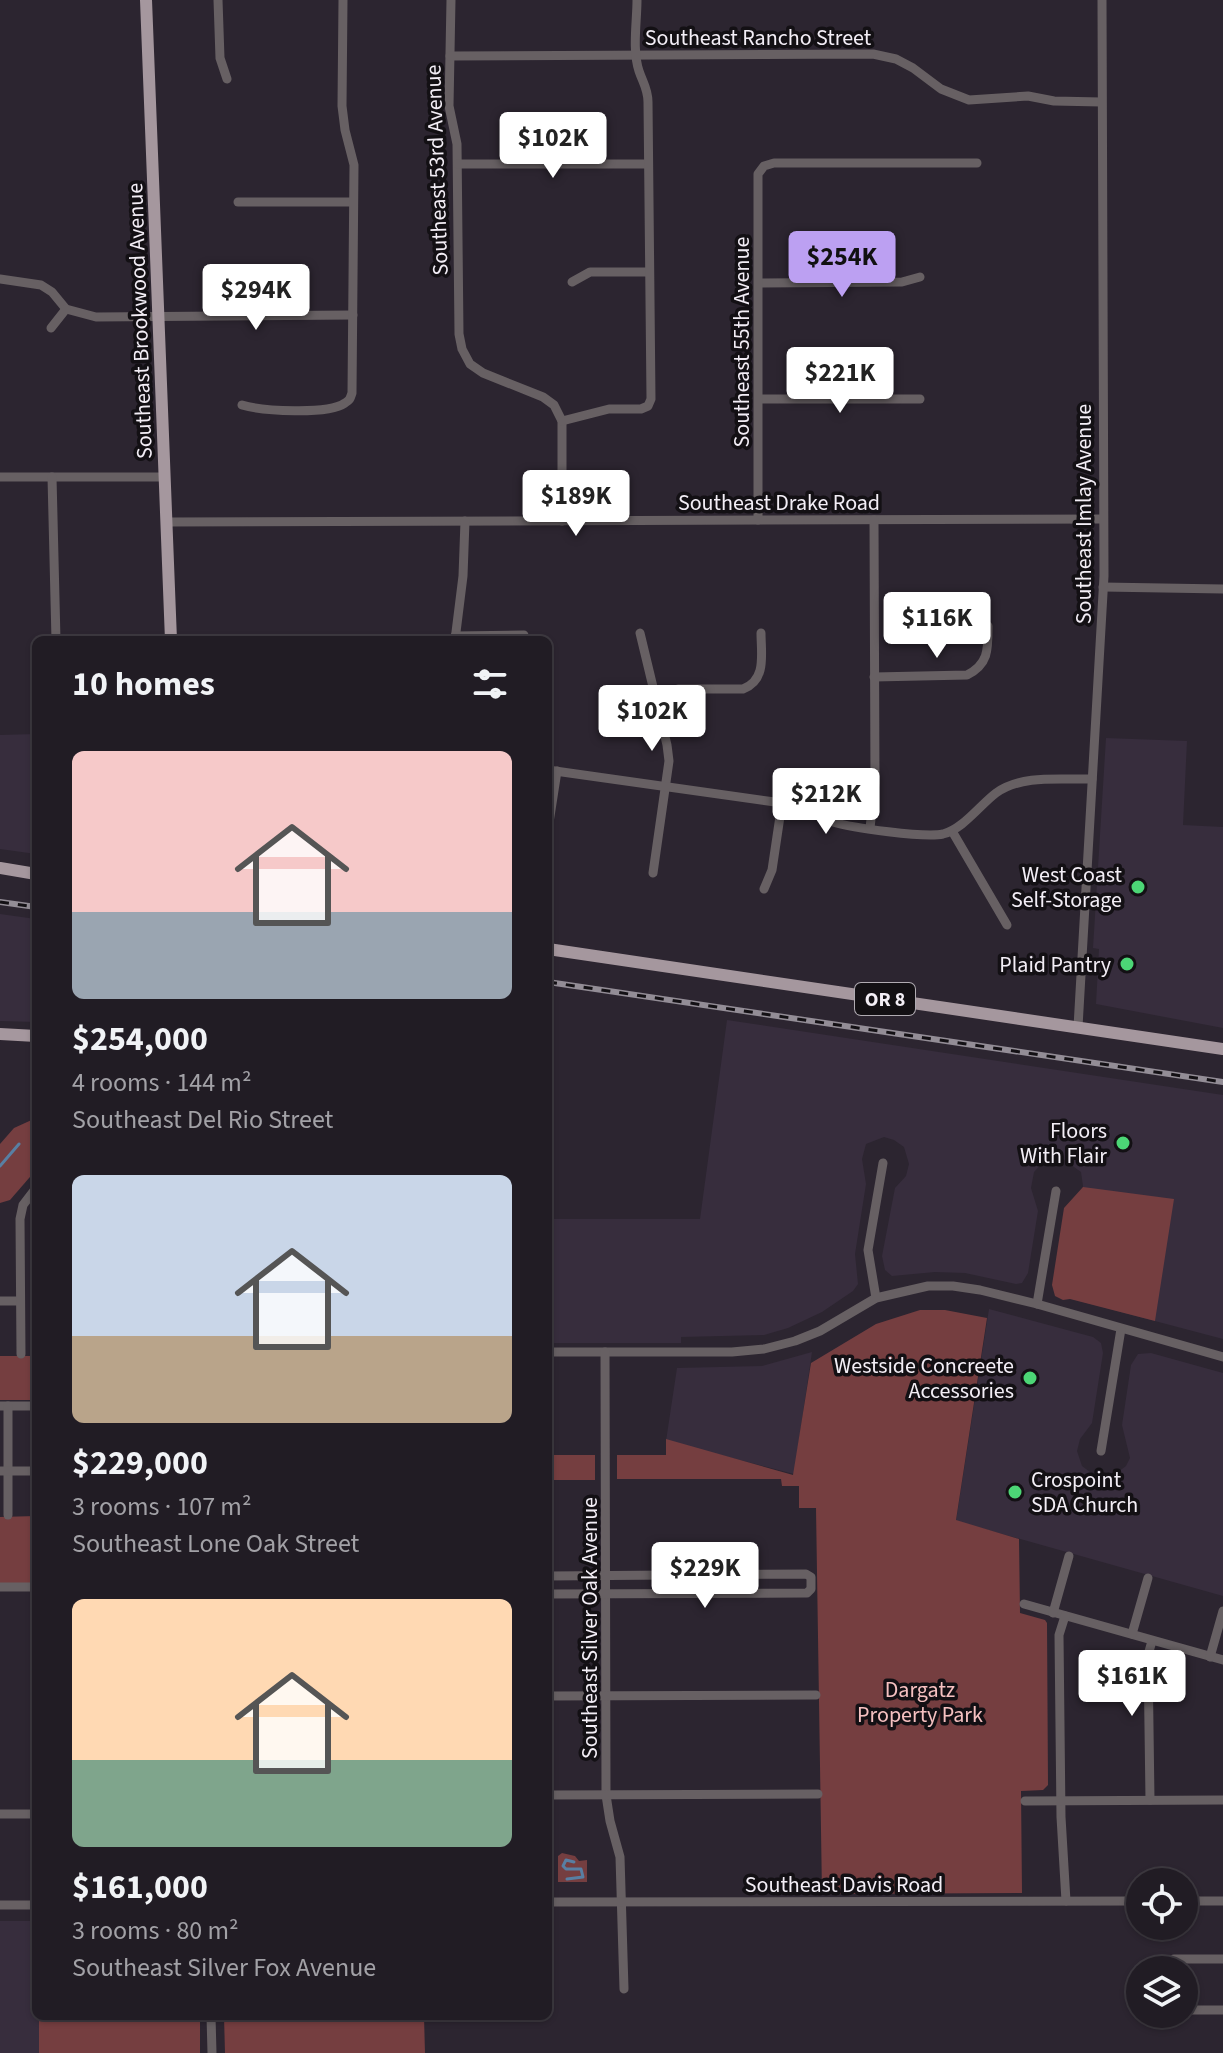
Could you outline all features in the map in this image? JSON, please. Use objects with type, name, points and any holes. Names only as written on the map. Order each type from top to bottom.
[{"type":"main road","name":"Southeast Brookwood Avenue","points":[[146,0],[171,636]]},
{"type":"main road","points":[[0,868],[32,873]]},
{"type":"main road","name":"OR 8","points":[[552,950],[1223,1049]]},
{"type":"main road","points":[[0,1034],[32,1036]]},
{"type":"street","points":[[218,0],[220,58],[227,79]]},
{"type":"street","points":[[242,405],[261,409],[330,409],[345,403],[354,386],[354,165],[342,106],[343,0]]},
{"type":"street","name":"Southeast 53rd Avenue","points":[[451,0],[449,106],[457,144],[459,334],[462,349],[470,364],[483,373],[543,397],[554,405],[562,421]]},
{"type":"street","points":[[562,521],[562,421],[609,409],[641,409],[648,406],[651,399],[647,88],[636,54],[637,0]]},
{"type":"street","name":"Southeast Imlay Avenue","points":[[1078,1027],[1103,587],[1102,0]]},
{"type":"street","name":"Southeast Rancho Street","points":[[450,56],[873,54],[896,59],[941,89],[969,100],[1028,96],[1054,101],[1101,102]]},
{"type":"street","name":"Southeast 55th Avenue","points":[[758,520],[758,174],[764,166],[774,163],[977,163]]},
{"type":"street","points":[[458,164],[648,164]]},
{"type":"street","points":[[238,202],[353,202]]},
{"type":"street","points":[[572,282],[590,272],[649,272]]},
{"type":"street","points":[[759,283],[902,282],[920,277]]},
{"type":"street","points":[[0,279],[41,285],[52,292],[66,309],[96,317],[353,315]]},
{"type":"street","points":[[51,328],[66,309]]},
{"type":"street","points":[[759,399],[920,399]]},
{"type":"street","points":[[0,477],[165,477]]},
{"type":"street","points":[[52,477],[56,636]]},
{"type":"street","name":"Southeast Drake Road","points":[[167,522],[1103,519]]},
{"type":"street","points":[[870,828],[875,783],[874,520]]},
{"type":"street","points":[[455,636],[463,576],[465,521]]},
{"type":"street","points":[[1103,587],[1223,589]]},
{"type":"street","points":[[874,677],[967,675],[979,669],[986,658],[988,626]]},
{"type":"street","points":[[640,633],[669,761],[653,873]]},
{"type":"street","points":[[655,695],[678,689],[743,689],[751,686],[761,670],[761,633]]},
{"type":"street","points":[[501,636],[524,635]]},
{"type":"street","points":[[552,770],[782,803],[805,808],[836,823],[925,835],[952,831],[1010,785],[1024,781],[1092,779]]},
{"type":"street","points":[[764,889],[772,870],[782,803]]},
{"type":"street","points":[[952,831],[1007,925]]},
{"type":"street","points":[[876,1298],[868,1250],[883,1163]]},
{"type":"street","points":[[1037,1304],[1056,1191]]},
{"type":"street","points":[[21,1354],[20,1219],[23,1205],[32,1193]]},
{"type":"street","points":[[552,1352],[764,1349],[820,1331],[876,1298],[928,1286],[953,1286],[1037,1304],[1223,1357]]},
{"type":"street","points":[[0,1301],[20,1301]]},
{"type":"street","points":[[1101,1451],[1121,1329]]},
{"type":"street","name":"Southeast Silver Oak Avenue","points":[[605,1352],[606,1795],[620,1857],[624,1989]]},
{"type":"street","points":[[8,1515],[4,1406],[32,1406]]},
{"type":"street","points":[[4,1471],[32,1471]]},
{"type":"street","points":[[1053,1613],[1069,1556]]},
{"type":"street","points":[[552,1576],[806,1574],[811,1577],[811,1589],[807,1593],[552,1594]]},
{"type":"street","points":[[1132,1634],[1148,1578]]},
{"type":"street","points":[[0,1587],[32,1587]]},
{"type":"street","points":[[1024,1604],[1223,1660]]},
{"type":"street","points":[[1210,1657],[1223,1611]]},
{"type":"street","points":[[1065,1616],[1059,1635],[1060,1801],[1066,1901]]},
{"type":"street","points":[[1150,1800],[1148,1655],[1152,1641]]},
{"type":"street","points":[[552,1696],[816,1695]]},
{"type":"street","points":[[552,1795],[818,1794]]},
{"type":"street","points":[[1025,1801],[1223,1800]]},
{"type":"street","points":[[0,1814],[32,1814]]},
{"type":"street","name":"Southeast Davis Road","points":[[552,1902],[1126,1901]]},
{"type":"street","points":[[1198,1901],[1223,1901]]},
{"type":"street","points":[[0,1905],[32,1905]]},
{"type":"street","points":[[1198,1959],[1223,1959]]},
{"type":"street","points":[[1198,2010],[1223,2010]]},
{"type":"street","points":[[211,2020],[212,2053]]},
{"type":"shaded area","points":[[32,734],[32,853],[0,849],[0,735]]},
{"type":"shaded area","points":[[1106,738],[1187,741],[1183,825],[1223,827],[1223,1028],[1096,1004],[1099,949],[1093,948]]},
{"type":"shaded area","points":[[0,914],[32,918],[32,1022],[0,1021]]},
{"type":"shaded area","points":[[727,1020],[1223,1095],[1223,1339],[1064,1297],[1083,1186],[1081,1172],[1063,1159],[1045,1160],[1034,1172],[1031,1188],[1038,1211],[1028,1273],[1022,1283],[965,1273],[892,1276],[885,1270],[882,1256],[895,1188],[906,1176],[909,1164],[904,1147],[884,1137],[866,1144],[862,1159],[866,1184],[855,1254],[858,1284],[853,1291],[822,1312],[764,1335],[681,1337],[681,1343],[552,1343],[552,1219],[700,1219]]},
{"type":"shaded area","points":[[989,1309],[1093,1337],[1101,1343],[1103,1353],[1092,1423],[1080,1439],[1077,1451],[1082,1466],[1094,1475],[1114,1475],[1126,1466],[1130,1458],[1122,1425],[1131,1365],[1138,1354],[1151,1353],[1223,1373],[1223,1596],[956,1521]]},
{"type":"shaded area","points":[[812,1352],[794,1474],[666,1441],[677,1368],[762,1366]]},
{"type":"shaded area","points":[[0,1921],[32,1921],[32,2020],[200,2020],[200,2053],[0,2053]]},
{"type":"green space","points":[[32,1120],[32,1175],[10,1200],[0,1203],[0,1144],[14,1128]]},
{"type":"green space","points":[[1083,1187],[1174,1199],[1155,1321],[1055,1296],[1052,1285],[1064,1208]]},
{"type":"green space","name":"Dargatz Property Park","points":[[920,1310],[945,1310],[987,1318],[956,1520],[1019,1539],[1020,1613],[1047,1623],[1048,1785],[1043,1790],[1021,1791],[1022,1893],[822,1894],[816,1508],[799,1508],[799,1486],[782,1486],[781,1479],[617,1479],[617,1455],[666,1455],[666,1439],[793,1475],[811,1363],[876,1324]]},
{"type":"green space","points":[[0,1356],[32,1356],[32,1400],[0,1400]]},
{"type":"green space","points":[[552,1455],[595,1455],[595,1480],[552,1480]]},
{"type":"green space","points":[[32,1516],[32,1584],[0,1584],[0,1517]]},
{"type":"green space","points":[[562,1853],[575,1856],[579,1861],[587,1860],[587,1882],[558,1882],[558,1856]]},
{"type":"green space","points":[[39,2020],[200,2020],[200,2053],[39,2053]]},
{"type":"green space","points":[[224,2020],[424,2020],[425,2053],[225,2053]]},
{"type":"waterway","points":[[0,1166],[19,1144]]},
{"type":"waterway","points":[[567,1879],[583,1877],[581,1869],[566,1869],[563,1866],[566,1860],[574,1862]]},
{"type":"railway","points":[[0,902],[32,906]]},
{"type":"railway","points":[[552,983],[1223,1082]]},
{"type":"place","name":"West Coast Self-Storage","points":[[1138,887]]},
{"type":"place","name":"Plaid Pantry","points":[[1127,964]]},
{"type":"place","name":"Floors With Flair","points":[[1123,1143]]},
{"type":"place","name":"Westside Concreete Accessories","points":[[1030,1378]]},
{"type":"place","name":"Crospoint SDA Church","points":[[1015,1492]]}]
